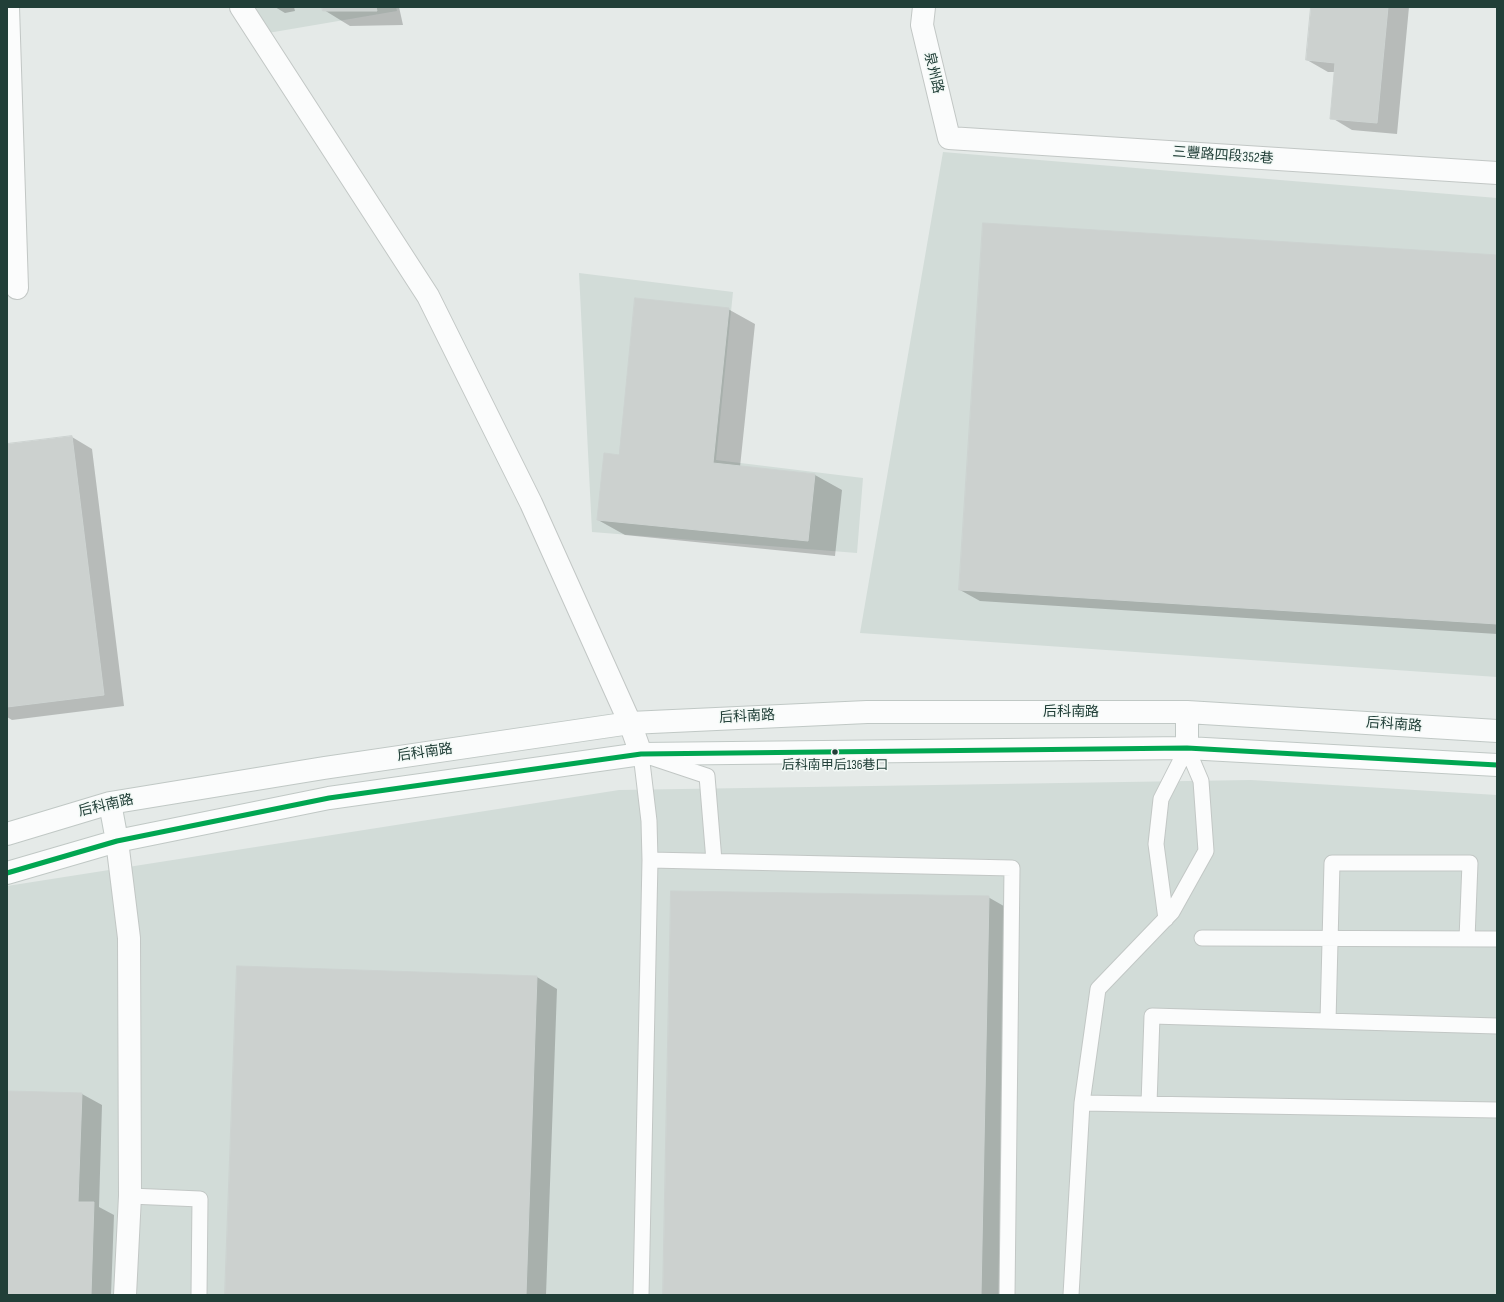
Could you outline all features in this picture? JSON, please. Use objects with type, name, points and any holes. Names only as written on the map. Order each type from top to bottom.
[{"type":"street","points":[[8,7],[17,288]]},
{"type":"street","points":[[242,7],[428,296],[531,503],[630,722],[642,754]]},
{"type":"street","name":"泉州路","points":[[924,7],[922,25],[949,138]]},
{"type":"street","name":"三豐路四段352巷","points":[[949,138],[1497,174]]},
{"type":"street","name":"后科南路","points":[[7,834],[110,803],[324,768],[630,722],[867,712],[1187,712],[1497,731]]},
{"type":"street","points":[[1187,712],[1188,748]]},
{"type":"street","points":[[7,873],[117,841],[329,798],[642,754],[1188,748],[1497,765]]},
{"type":"street","points":[[110,803],[117,841],[129,938],[130,1196],[125,1295]]},
{"type":"lane","points":[[1166,919],[1156,844],[1161,799],[1188,748]]},
{"type":"lane","points":[[1071,1295],[1082,1103],[1098,988],[1172,912],[1206,851],[1201,781],[1188,748]]},
{"type":"lane","points":[[640,1295],[650,860],[649,821],[642,754],[707,776],[714,862]]},
{"type":"lane","points":[[650,860],[1012,868],[1006,1295]]},
{"type":"lane","points":[[1328,1021],[1332,864],[1470,863],[1467,939]]},
{"type":"lane","points":[[1202,938],[1497,939]]},
{"type":"lane","points":[[1149,1104],[1152,1016],[1497,1026]]},
{"type":"lane","points":[[1082,1103],[1497,1110]]},
{"type":"lane","points":[[130,1196],[200,1199],[199,1295]]},
{"type":"shaded area","points":[[250,7],[396,7],[397,11],[268,33]]},
{"type":"shaded area","points":[[943,152],[1497,198],[1497,677],[860,633]]},
{"type":"shaded area","points":[[579,273],[733,292],[716,460],[863,478],[857,553],[592,532]]},
{"type":"shaded area","points":[[1251,780],[1497,795],[1497,1295],[7,1295],[7,886],[619,790]]},
{"type":"building","points":[[322,7],[376,7],[377,11],[323,11]]},
{"type":"building","points":[[1311,7],[1388,7],[1377,123],[1330,119],[1335,63],[1306,60]]},
{"type":"building","points":[[983,223],[1497,255],[1497,624],[959,590]]},
{"type":"building","points":[[635,298],[729,308],[713,463],[815,474],[808,541],[597,520],[604,453],[619,455]]},
{"type":"building","points":[[72,436],[104,695],[7,707],[7,444]]},
{"type":"building","points":[[671,891],[989,896],[981,1295],[663,1295]]},
{"type":"building","points":[[237,966],[537,976],[526,1295],[225,1295]]},
{"type":"building","points":[[7,1091],[82,1093],[78,1202],[94,1202],[91,1295],[7,1295]]},
{"type":"transit line","points":[[7,873],[117,841],[329,798],[641,754],[1187,748],[1497,765]]},
{"type":"place","name":"后科南甲后136巷口","points":[[835,752]]}]
